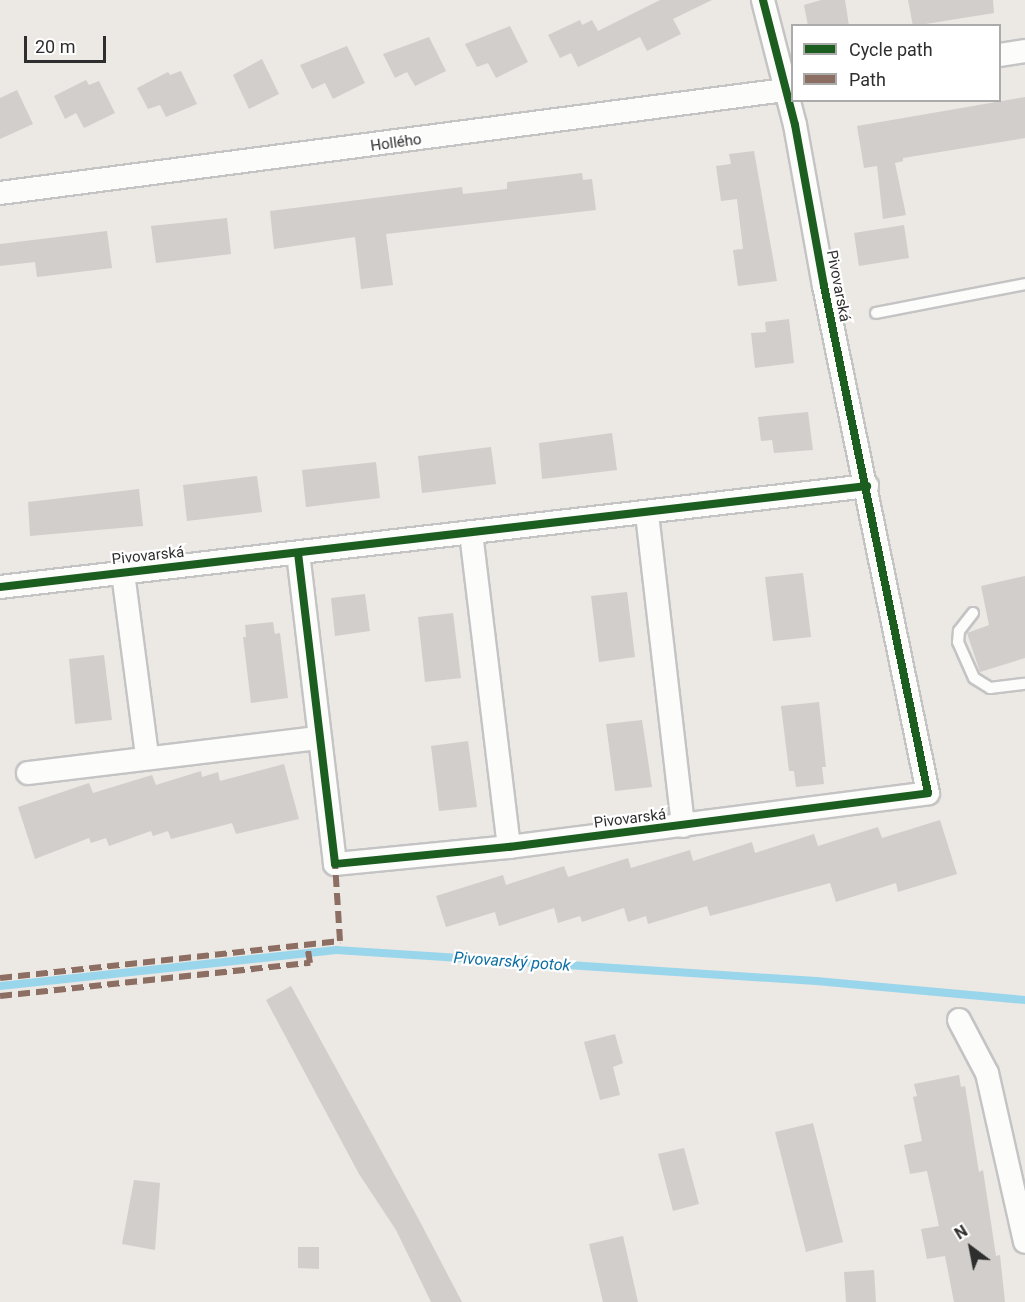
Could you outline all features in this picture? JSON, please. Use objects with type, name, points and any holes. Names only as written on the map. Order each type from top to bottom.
[{"type":"street","name":"Pivovarská","points":[[763,0],[790,90]]},
{"type":"street","points":[[1001,55],[1025,51]]},
{"type":"street","name":"Hollého","points":[[0,193],[790,90]]},
{"type":"street","name":"Pivovarská","points":[[298,553],[317,738],[335,864],[508,847],[928,793],[867,486],[824,286],[792,102]]},
{"type":"street","name":"Pivovarská","points":[[0,587],[471,532],[647,514],[867,486]]},
{"type":"street","name":"Pivovarská","points":[[647,514],[683,826]]},
{"type":"street","points":[[471,532],[508,847]]},
{"type":"street","name":"Pivovarská","points":[[123,573],[147,756]]},
{"type":"street","points":[[28,773],[147,756],[317,738]]},
{"type":"street","points":[[959,1020],[987,1073],[1025,1242]]},
{"type":"lane","points":[[876,313],[1025,284]]},
{"type":"lane","points":[[973,613],[959,631],[958,642],[974,678],[990,688],[1025,684]]},
{"type":"building","points":[[660,0],[712,0],[673,19],[681,34],[647,51],[640,37],[578,67],[571,53],[560,58],[548,35],[580,20],[582,25],[592,20],[598,31]]},
{"type":"building","points":[[821,0],[845,0],[849,24],[808,24],[804,5]]},
{"type":"building","points":[[908,0],[993,0],[994,13],[913,24]]},
{"type":"building","points":[[510,26],[528,62],[496,78],[488,63],[477,67],[465,44]]},
{"type":"building","points":[[429,37],[446,71],[415,86],[407,72],[395,78],[383,54]]},
{"type":"building","points":[[347,46],[365,83],[333,99],[325,83],[312,89],[300,65]]},
{"type":"building","points":[[262,59],[279,94],[249,109],[233,75]]},
{"type":"building","points":[[181,71],[197,104],[166,117],[160,105],[148,109],[137,88],[168,72],[170,75]]},
{"type":"building","points":[[86,80],[89,85],[99,81],[115,113],[84,128],[76,113],[65,119],[54,96]]},
{"type":"building","points":[[17,90],[33,124],[0,139],[0,98]]},
{"type":"building","points":[[1025,97],[1025,138],[903,158],[903,161],[895,163],[906,215],[883,219],[877,166],[864,168],[857,126]]},
{"type":"building","points":[[754,151],[777,281],[738,286],[733,250],[743,249],[737,199],[721,201],[716,166],[731,164],[729,154]]},
{"type":"building","points":[[582,173],[583,180],[592,179],[596,210],[386,234],[393,285],[361,289],[355,237],[274,249],[270,211],[462,187],[463,194],[507,189],[507,182]]},
{"type":"building","points":[[227,218],[231,254],[156,263],[151,226]]},
{"type":"building","points":[[904,225],[909,258],[859,266],[854,233]]},
{"type":"building","points":[[107,231],[112,268],[37,277],[35,262],[0,266],[0,244]]},
{"type":"building","points":[[789,319],[794,363],[755,368],[751,333],[766,332],[765,322]]},
{"type":"building","points":[[808,412],[813,450],[774,453],[772,440],[761,441],[758,417]]},
{"type":"building","points":[[612,433],[617,470],[542,479],[539,443]]},
{"type":"building","points":[[491,447],[496,484],[422,493],[418,456]]},
{"type":"building","points":[[376,462],[380,498],[306,507],[302,470]]},
{"type":"building","points":[[257,476],[262,512],[187,521],[183,485]]},
{"type":"building","points":[[139,489],[143,526],[30,536],[28,502]]},
{"type":"building","points":[[803,573],[811,637],[773,641],[765,577]]},
{"type":"building","points":[[1025,576],[1025,658],[980,672],[967,633],[989,625],[981,586]]},
{"type":"building","points":[[627,592],[635,657],[599,662],[591,596]]},
{"type":"building","points":[[365,594],[370,631],[335,636],[331,598]]},
{"type":"building","points":[[453,613],[461,678],[425,682],[418,617]]},
{"type":"building","points":[[273,622],[275,634],[280,633],[288,698],[251,703],[243,637],[246,637],[245,625]]},
{"type":"building","points":[[104,655],[112,720],[75,724],[69,659]]},
{"type":"building","points":[[819,702],[826,767],[822,767],[824,784],[796,787],[794,771],[789,771],[781,706]]},
{"type":"building","points":[[642,720],[652,787],[615,791],[606,724]]},
{"type":"building","points":[[468,741],[477,807],[439,811],[431,746]]},
{"type":"building","points":[[284,764],[299,819],[236,834],[232,823],[171,839],[168,831],[153,836],[151,831],[109,846],[106,838],[91,843],[89,838],[35,859],[18,807],[89,783],[93,793],[152,775],[156,785],[201,771],[202,777],[218,772],[220,781]]},
{"type":"building","points":[[940,820],[957,874],[898,892],[896,883],[836,902],[830,883],[710,916],[707,906],[648,924],[646,916],[628,922],[624,908],[582,922],[580,916],[558,923],[554,908],[499,926],[495,912],[446,927],[436,896],[503,875],[506,885],[564,866],[568,877],[628,858],[631,868],[690,850],[693,861],[752,842],[755,853],[814,834],[818,846],[878,827],[882,838]]},
{"type":"building","points":[[291,986],[462,1302],[431,1302],[396,1230],[359,1174],[266,1000]]},
{"type":"building","points":[[615,1034],[623,1063],[613,1067],[620,1095],[600,1100],[584,1042]]},
{"type":"building","points":[[959,1075],[961,1087],[965,1086],[979,1172],[983,1170],[996,1256],[1000,1255],[1005,1302],[954,1302],[945,1256],[927,1259],[921,1229],[939,1226],[927,1171],[910,1174],[904,1145],[922,1141],[913,1097],[917,1096],[914,1084]]},
{"type":"building","points":[[813,1123],[843,1242],[806,1252],[775,1132]]},
{"type":"building","points":[[684,1148],[699,1204],[673,1211],[658,1154]]},
{"type":"building","points":[[134,1180],[160,1183],[155,1250],[122,1244]]},
{"type":"building","points":[[623,1236],[638,1302],[603,1302],[589,1244]]},
{"type":"building","points":[[298,1247],[319,1247],[319,1269],[298,1268]]},
{"type":"building","points":[[874,1270],[876,1302],[846,1302],[844,1272]]},
{"type":"waterway","name":"Pivovarský potok","points":[[0,986],[336,950],[816,981],[1025,1000]]},
{"type":"marked path","points":[[0,978],[340,941],[335,864]]},
{"type":"marked path","points":[[0,996],[310,963],[307,945]]},
{"type":"cycle path","points":[[298,553],[335,864],[509,847],[928,793],[824,286],[795,125],[763,0]]},
{"type":"cycle path","points":[[0,587],[867,486]]}]
